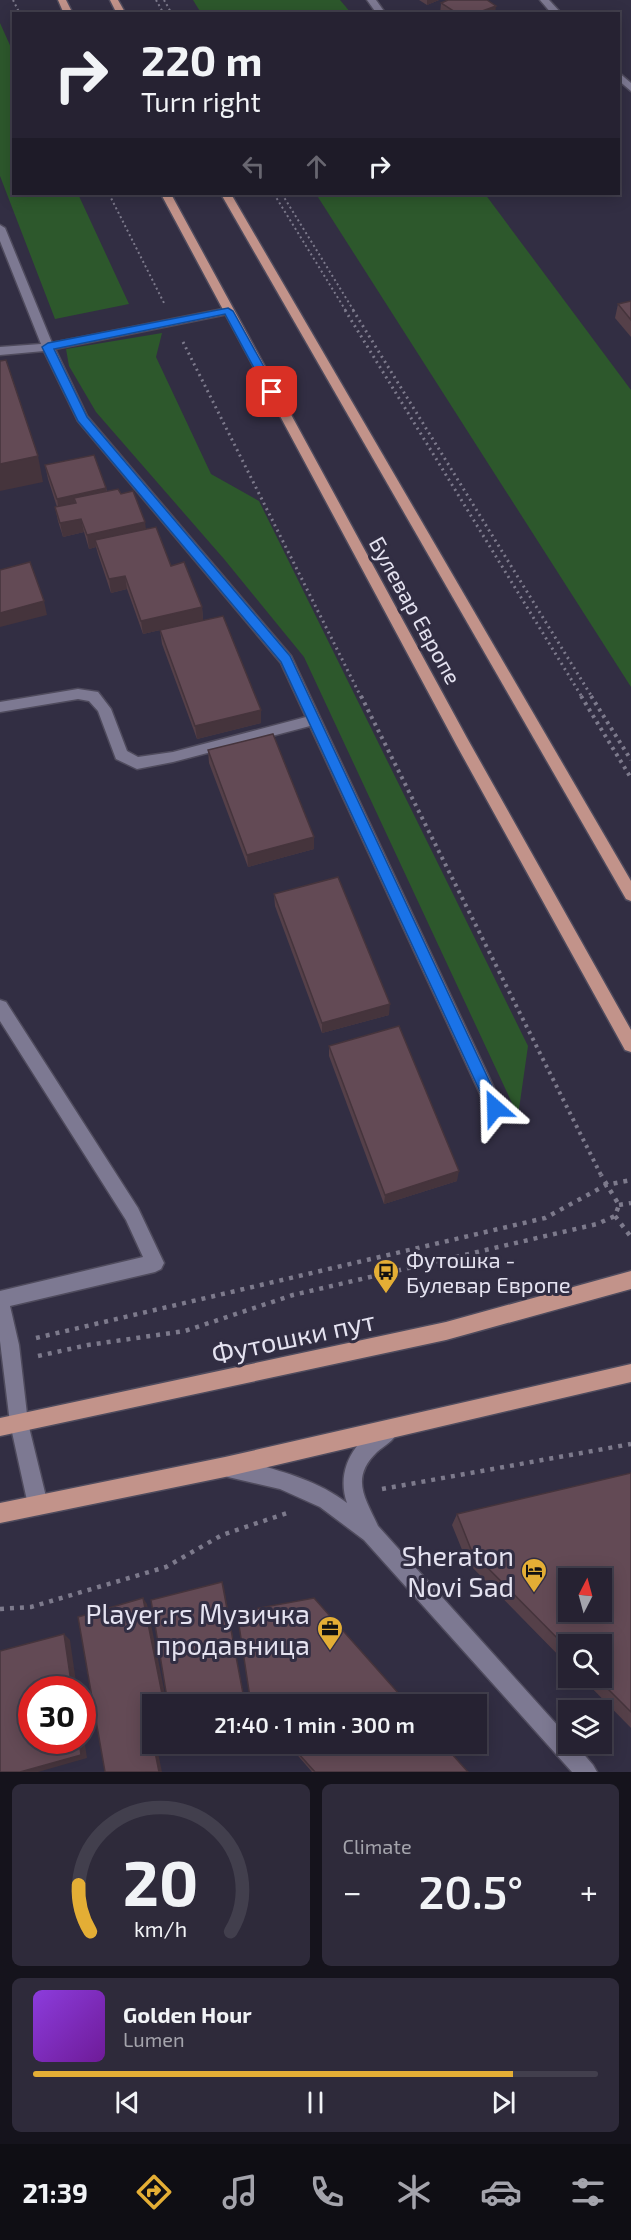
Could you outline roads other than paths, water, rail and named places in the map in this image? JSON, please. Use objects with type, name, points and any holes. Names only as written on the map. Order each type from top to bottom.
[{"type":"main road","name":"Булевар Европе","points":[[167,195],[456,731],[631,1045]]},
{"type":"main road","name":"Булевар Европе","points":[[227,195],[631,895]]},
{"type":"main road","name":"Футошки пут","points":[[9,1425],[446,1331],[631,1280]]},
{"type":"main road","points":[[0,1514],[225,1467],[631,1373]]},
{"type":"street","points":[[371,0],[380,12]]},
{"type":"street","points":[[544,0],[556,12]]},
{"type":"street","points":[[620,77],[631,88]]},
{"type":"street","points":[[0,228],[48,347],[82,418],[286,660],[495,1108]]},
{"type":"street","points":[[0,351],[48,347],[228,311]]},
{"type":"street","points":[[0,707],[78,694],[93,696],[104,709],[121,756],[137,763],[173,757],[314,720]]},
{"type":"street","points":[[0,1007],[132,1214],[155,1263],[0,1301],[11,1353],[9,1425],[38,1505]]},
{"type":"street","points":[[371,1533],[353,1494],[353,1475],[361,1453],[379,1437],[399,1426]]},
{"type":"street","points":[[225,1467],[280,1480],[327,1500],[371,1533],[586,1772]]},
{"type":"place","name":"Футошка - Булевар Европе","points":[[386,1295]]},
{"type":"place","name":"Sheraton Novi Sad","points":[[534,1594]]},
{"type":"place","name":"Player.rs Музичка продавница","points":[[330,1652]]}]
